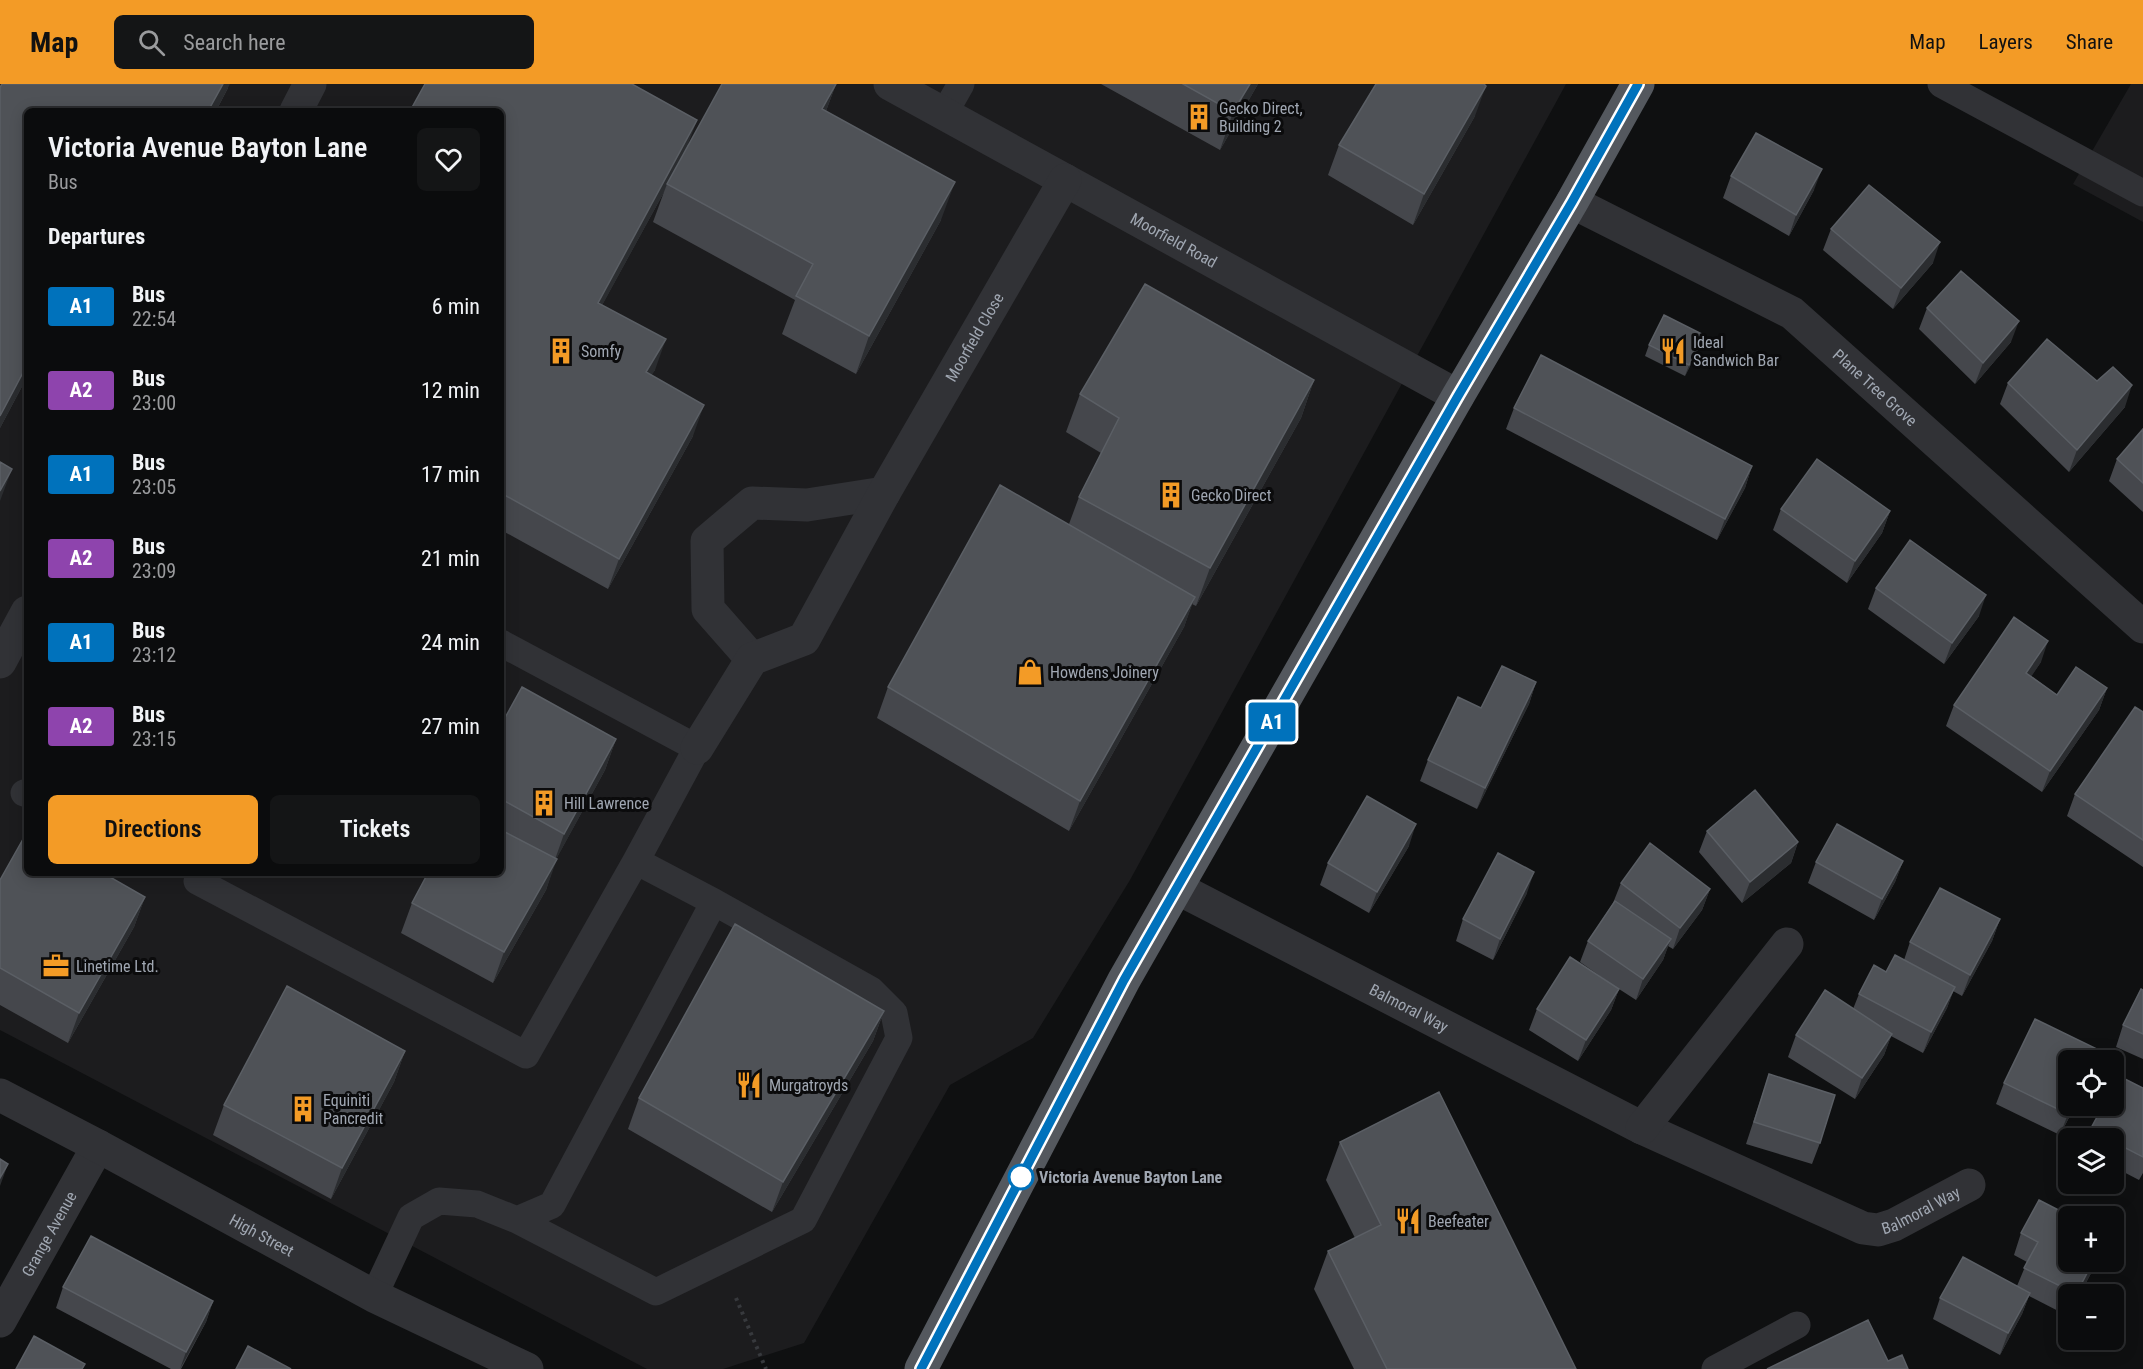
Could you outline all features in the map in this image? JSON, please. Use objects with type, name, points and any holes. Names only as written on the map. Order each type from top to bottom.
[{"type":"highway","points":[[921,1369],[1124,980],[1638,84]]},
{"type":"street","points":[[298,108],[310,84]]},
{"type":"street","name":"Moorfield Road","points":[[890,84],[1458,396]]},
{"type":"street","name":"Moorfield Close","points":[[752,659],[804,639],[884,492],[1065,180]]},
{"type":"street","name":"Plane Tree Grove","points":[[1572,202],[1792,313],[2143,627]]},
{"type":"street","points":[[697,748],[752,659],[708,609],[707,541],[752,503],[807,505],[884,492]]},
{"type":"street","points":[[0,662],[24,618]]},
{"type":"street","name":"Balmoral Way","points":[[1177,888],[1642,1128],[1863,1228],[1878,1230],[1894,1226],[1969,1185]]},
{"type":"street","points":[[1642,1128],[1787,944]]},
{"type":"street","name":"High Street","points":[[0,1095],[374,1296],[527,1369]]},
{"type":"street","name":"Grange Avenue","points":[[0,1321],[98,1146]]},
{"type":"lane","points":[[944,114],[961,84]]},
{"type":"lane","points":[[1941,84],[2143,193]]},
{"type":"lane","points":[[194,876],[526,1055],[697,748],[504,645]]},
{"type":"lane","points":[[374,1296],[411,1217],[439,1201],[477,1204],[517,1220],[656,1292],[803,1220],[899,1038],[894,1012],[871,990],[636,861]]},
{"type":"lane","points":[[517,1220],[552,1205],[714,902]]},
{"type":"lane","points":[[1715,1369],[1797,1325]]},
{"type":"path","points":[[721,1260],[766,1369]]},
{"type":"shaded area","points":[[0,84],[1566,84],[1130,880],[1033,1038],[950,1085],[804,1343],[723,1369],[647,1369],[0,1030]]},
{"type":"shaded area","points":[[2131,84],[2143,84],[2143,222],[2073,184]]},
{"type":"building","points":[[2,84],[223,84],[210,108],[24,108],[24,371],[0,416],[0,87]]},
{"type":"building","name":"Somfy","points":[[425,84],[632,84],[697,120],[598,303],[666,339],[646,372],[704,405],[619,559],[504,495],[504,108],[412,108]]},
{"type":"building","points":[[722,84],[836,84],[822,109],[955,182],[869,336],[796,296],[813,264],[667,184]]},
{"type":"building","points":[[1183,84],[1250,84],[1233,112]]},
{"type":"building","points":[[1376,84],[1484,84],[1486,86],[1424,194],[1339,145]]},
{"type":"building","points":[[1756,133],[1822,169],[1796,215],[1731,176]]},
{"type":"building","points":[[1869,185],[1940,242],[1901,288],[1831,229]]},
{"type":"building","points":[[1961,271],[2019,321],[1983,363],[1927,308]]},
{"type":"building","name":"Gecko Direct","points":[[1145,284],[1314,380],[1210,568],[1079,497],[1119,418],[1080,394]]},
{"type":"building","name":"Ideal Sandwich Bar","points":[[1664,315],[1704,335],[1689,365],[1649,345]]},
{"type":"building","points":[[2047,339],[2097,381],[2113,367],[2132,385],[2077,450],[2008,383]]},
{"type":"building","points":[[1541,355],[1752,466],[1725,519],[1514,408]]},
{"type":"building","points":[[2143,429],[2143,483],[2117,459]]},
{"type":"building","points":[[1817,459],[1890,511],[1855,561],[1781,509]]},
{"type":"building","points":[[0,462],[12,469],[0,491]]},
{"type":"building","name":"Howdens Joinery","points":[[1000,485],[1195,597],[1080,801],[888,687]]},
{"type":"building","points":[[1910,540],[1986,595],[1952,643],[1876,588]]},
{"type":"building","points":[[2014,617],[2048,641],[2026,673],[2057,695],[2076,667],[2107,688],[2050,771],[1954,705]]},
{"type":"building","points":[[1502,666],[1536,682],[1485,788],[1428,760],[1458,697],[1481,708]]},
{"type":"building","name":"Hill Lawrence","points":[[522,687],[616,739],[564,834],[504,801],[504,720]]},
{"type":"building","points":[[2135,707],[2143,712],[2143,840],[2075,794]]},
{"type":"building","points":[[1755,790],[1798,842],[1750,882],[1707,831]]},
{"type":"building","points":[[1367,796],[1416,824],[1377,892],[1328,863]]},
{"type":"building","points":[[1837,824],[1903,861],[1882,899],[1816,862]]},
{"type":"building","points":[[504,832],[557,859],[504,952],[412,903],[426,876],[504,876]]},
{"type":"building","name":"Linetime Ltd.","points":[[24,837],[24,876],[108,876],[145,897],[79,1013],[0,968],[0,880]]},
{"type":"building","points":[[1650,843],[1710,889],[1680,928],[1621,883]]},
{"type":"building","points":[[1498,853],[1534,872],[1500,939],[1463,919]]},
{"type":"building","points":[[1940,888],[2000,919],[1970,975],[1910,942]]},
{"type":"building","points":[[1615,901],[1671,939],[1643,979],[1588,941]]},
{"type":"building","name":"Murgatroyds","points":[[735,924],[884,1011],[783,1182],[639,1098]]},
{"type":"building","points":[[1895,955],[1955,987],[1931,1032],[1859,994],[1874,965],[1886,972]]},
{"type":"building","points":[[1570,957],[1619,989],[1586,1040],[1537,1009]]},
{"type":"building","name":"Equiniti Pancredit","points":[[287,986],[405,1051],[342,1168],[224,1105]]},
{"type":"building","points":[[2141,989],[2143,990],[2143,1034],[2123,1025]]},
{"type":"building","points":[[1825,990],[1892,1034],[1862,1078],[1796,1035]]},
{"type":"building","points":[[2035,1019],[2099,1050],[2058,1050],[2058,1109],[2004,1083]]},
{"type":"building","points":[[1769,1074],[1835,1095],[1820,1143],[1754,1122]]},
{"type":"building","points":[[2124,1078],[2143,1088],[2143,1157],[2124,1147],[2124,1128],[2091,1128],[2098,1116],[2124,1116]]},
{"type":"building","name":"Beefeater","points":[[1439,1092],[1576,1369],[1387,1369],[1328,1251],[1381,1225],[1340,1142]]},
{"type":"building","points":[[0,1159],[8,1164],[0,1178]]},
{"type":"building","points":[[2039,1200],[2058,1210],[2058,1272],[2088,1272],[2081,1284],[2058,1285],[2024,1268],[2038,1242],[2021,1233]]},
{"type":"building","points":[[91,1236],[213,1301],[186,1352],[63,1287]]},
{"type":"building","points":[[1963,1257],[2030,1293],[2008,1333],[1940,1298]]},
{"type":"building","points":[[1868,1320],[1888,1361],[1902,1355],[1908,1369],[1767,1369]]},
{"type":"building","points":[[34,1336],[85,1364],[82,1369],[16,1369]]},
{"type":"building","points":[[248,1346],[291,1369],[236,1369]]},
{"type":"bus line","name":"A1","points":[[921,1369],[1124,980],[1638,84]]},
{"type":"place","name":"Gecko Direct, Building 2","points":[[1199,117]]},
{"type":"place","name":"Somfy","points":[[561,351]]},
{"type":"place","name":"Ideal Sandwich Bar","points":[[1673,351]]},
{"type":"place","name":"Gecko Direct","points":[[1171,495]]},
{"type":"place","name":"Howdens Joinery","points":[[1030,672]]},
{"type":"place","name":"Hill Lawrence","points":[[544,803]]},
{"type":"place","name":"Linetime Ltd.","points":[[56,966]]},
{"type":"place","name":"Murgatroyds","points":[[749,1085]]},
{"type":"place","name":"Equiniti Pancredit","points":[[303,1109]]},
{"type":"place","name":"Victoria Avenue Bayton Lane","points":[[1021,1177]]},
{"type":"place","name":"Beefeater","points":[[1408,1221]]}]
